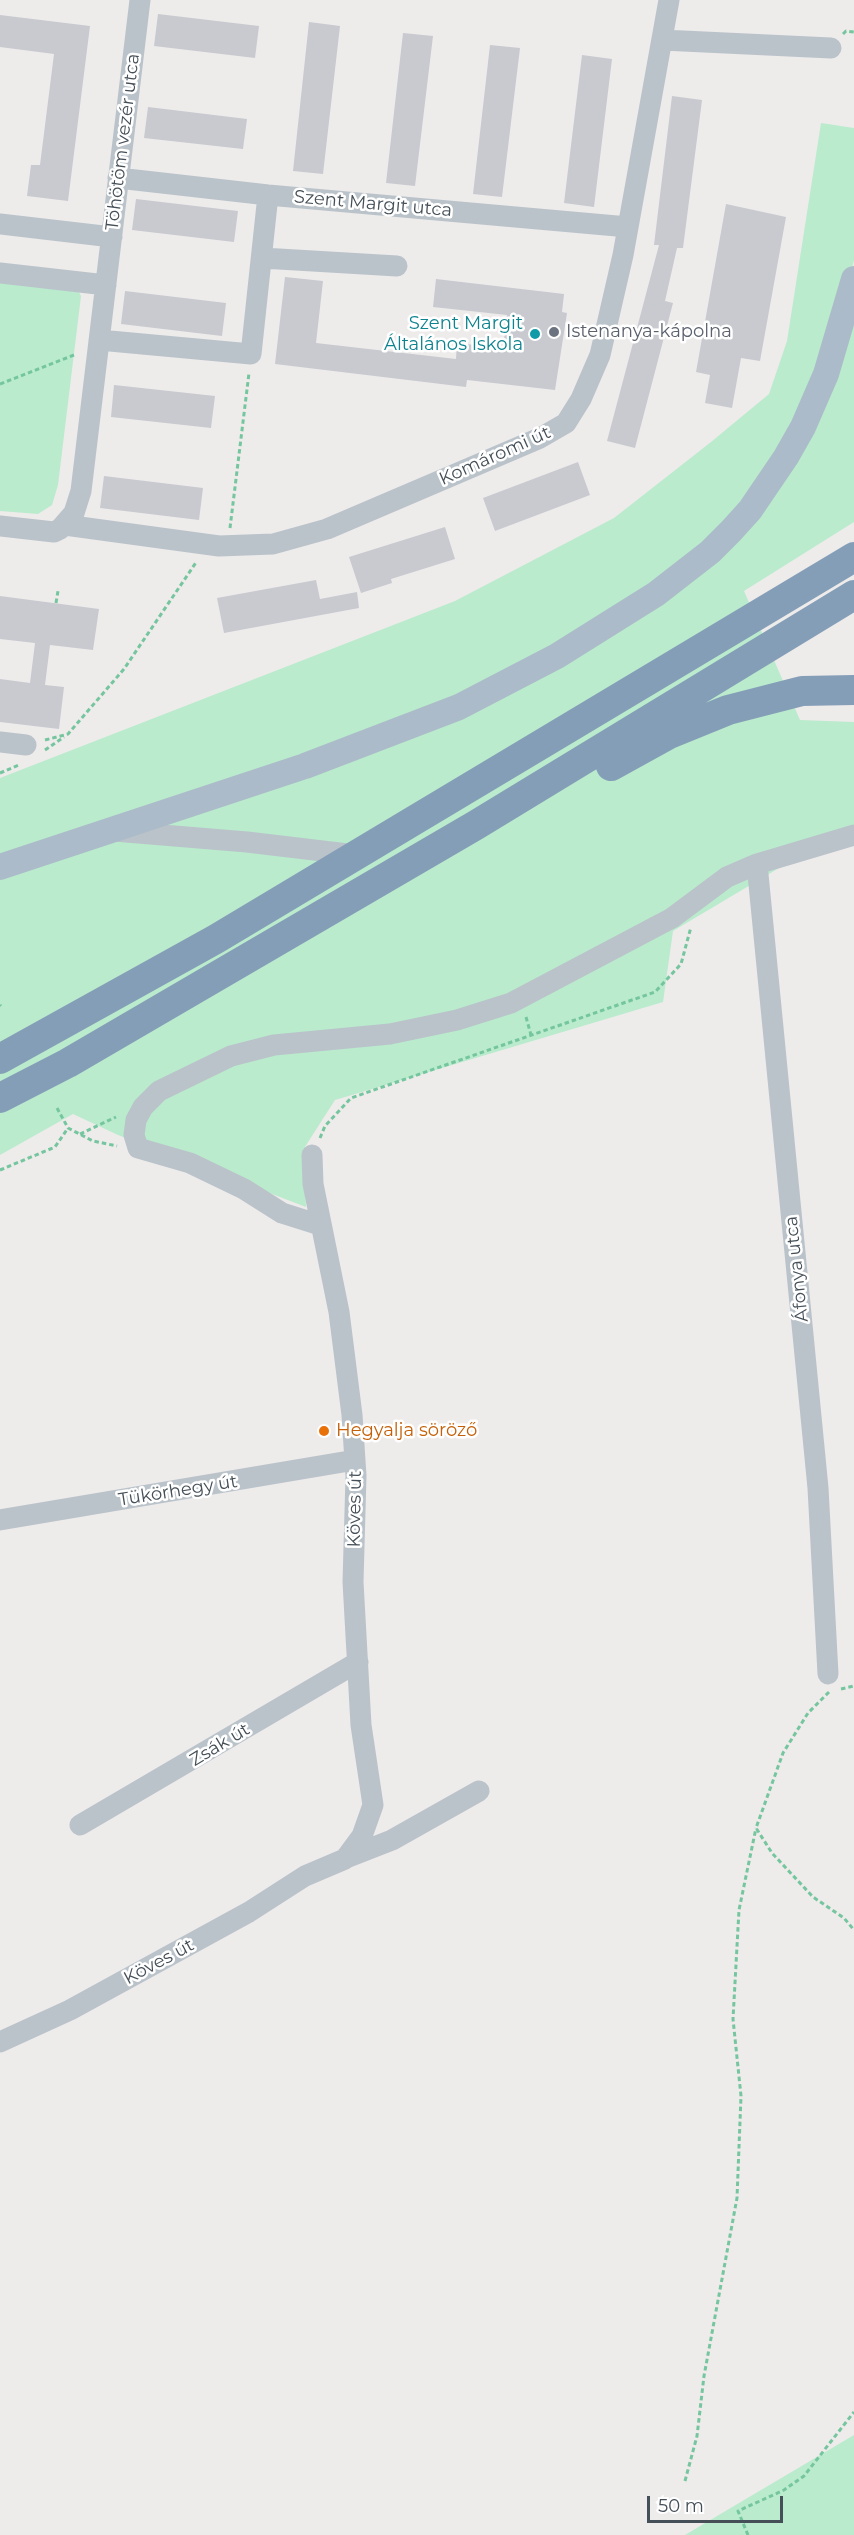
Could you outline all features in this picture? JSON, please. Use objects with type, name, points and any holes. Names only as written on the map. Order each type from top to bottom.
[{"type":"highway","points":[[0,1059],[206,945],[854,557]]},
{"type":"highway","points":[[0,1098],[87,1052],[476,825],[854,596]]},
{"type":"highway","points":[[476,825],[551,798],[669,734],[728,710],[802,691],[854,690]]},
{"type":"main road","points":[[0,867],[316,762],[459,707],[556,656],[656,594],[710,552],[731,531],[750,510],[786,457],[803,427],[825,374],[854,279]]},
{"type":"street","name":"Töhötöm vezér utca","points":[[65,525],[74,513],[81,491],[140,0]]},
{"type":"street","name":"Komáromi út","points":[[0,526],[54,532],[65,525],[233,547],[273,544],[327,530],[540,438],[566,423],[581,399],[600,355],[627,227],[669,0]]},
{"type":"street","points":[[662,40],[831,48]]},
{"type":"street","name":"Szent Margit utca","points":[[118,178],[268,195],[627,227]]},
{"type":"street","points":[[99,340],[251,354],[268,195]]},
{"type":"street","points":[[0,224],[112,237]]},
{"type":"street","points":[[262,258],[397,266]]},
{"type":"street","points":[[0,273],[106,285]]},
{"type":"street","points":[[0,742],[26,746]]},
{"type":"street","points":[[109,831],[247,842],[356,855]]},
{"type":"street","points":[[320,1225],[282,1213],[244,1190],[190,1163],[138,1148],[134,1135],[139,1114],[159,1091],[231,1056],[274,1045],[390,1034],[458,1020],[511,1003],[672,918],[727,877],[757,864],[854,835]]},
{"type":"street","name":"Áfonya utca","points":[[757,864],[818,1488],[828,1683]]},
{"type":"street","name":"Köves út","points":[[312,1155],[312,1184],[339,1312],[355,1460],[353,1582],[361,1725],[373,1804],[362,1836],[345,1859]]},
{"type":"street","name":"Tükörhegy út","points":[[0,1520],[355,1460]]},
{"type":"street","name":"Zsák út","points":[[80,1825],[358,1662]]},
{"type":"street","name":"Köves út","points":[[0,2042],[80,2005],[249,1912],[305,1876],[392,1840],[479,1791]]},
{"type":"path","points":[[233,547],[229,534],[251,354]]},
{"type":"path","points":[[0,384],[74,355]]},
{"type":"path","points":[[26,746],[68,734],[124,669],[208,545]]},
{"type":"path","points":[[56,603],[58,591]]},
{"type":"path","points":[[312,1155],[325,1126],[351,1098],[655,992],[681,964],[700,897]]},
{"type":"path","points":[[528,1024],[531,1035]]},
{"type":"path","points":[[57,1107],[68,1128],[102,1143],[138,1148]]},
{"type":"path","points":[[80,1134],[125,1113],[139,1114]]},
{"type":"path","points":[[0,1170],[56,1147],[68,1128]]},
{"type":"path","points":[[685,2481],[697,2436],[704,2376],[737,2198],[741,2096],[733,2019],[738,1921],[756,1828],[783,1753],[828,1683]]},
{"type":"path","points":[[756,1828],[772,1853],[813,1897],[844,1918],[854,1930]]},
{"type":"path","points":[[748,2535],[738,2511],[784,2490],[804,2476],[854,2412]]},
{"type":"green space","points":[[821,123],[854,128],[854,260],[839,325],[854,323],[854,522],[744,591],[800,720],[854,722],[854,844],[779,868],[673,931],[663,1002],[335,1100],[303,1150],[306,1207],[118,1135],[73,1114],[0,1155],[0,778],[455,601],[614,518],[711,442],[769,394],[787,341]]},
{"type":"green space","points":[[0,273],[79,292],[81,296],[58,485],[52,505],[38,514],[0,511]]},
{"type":"green space","points":[[854,2435],[854,2535],[685,2535]]},
{"type":"building","points":[[158,14],[259,26],[255,58],[154,46]]},
{"type":"building","points":[[0,15],[90,26],[68,201],[27,196],[31,165],[40,165],[54,54],[0,47]]},
{"type":"building","points":[[309,22],[340,26],[323,174],[293,171]]},
{"type":"building","points":[[403,33],[433,36],[415,186],[386,183]]},
{"type":"building","points":[[490,45],[520,48],[502,197],[473,194]]},
{"type":"building","points":[[582,55],[612,59],[594,207],[564,203]]},
{"type":"building","points":[[672,96],[702,100],[683,248],[677,248],[665,301],[673,303],[635,448],[607,441],[659,245],[654,245]]},
{"type":"building","points":[[148,107],[247,119],[243,149],[144,138]]},
{"type":"building","points":[[136,199],[238,211],[234,242],[132,230]]},
{"type":"building","points":[[726,204],[786,217],[760,361],[741,358],[732,408],[705,403],[710,375],[696,372]]},
{"type":"building","name":"Szent Margit Általános Iskola","points":[[285,277],[323,281],[316,343],[456,359],[457,343],[503,348],[507,315],[433,307],[436,279],[564,294],[562,312],[567,313],[555,390],[467,380],[466,387],[275,364]]},
{"type":"building","points":[[125,291],[226,303],[222,336],[121,324]]},
{"type":"building","points":[[114,385],[215,396],[211,428],[111,417]]},
{"type":"building","points":[[578,462],[590,495],[495,531],[483,498]]},
{"type":"building","points":[[104,476],[203,488],[199,520],[100,508]]},
{"type":"building","points":[[445,527],[455,559],[391,579],[392,583],[361,593],[349,557]]},
{"type":"building","points":[[316,580],[320,599],[357,592],[359,608],[224,633],[217,598]]},
{"type":"building","points":[[0,596],[99,609],[93,650],[50,645],[45,685],[64,687],[59,729],[0,722],[0,679],[30,683],[35,643],[0,639]]},
{"type":"place","name":"Istenanya-kápolna","points":[[554,332]]},
{"type":"place","name":"Szent Margit Általános Iskola","points":[[535,334]]},
{"type":"place","name":"Hegyalja söröző","points":[[324,1431]]}]
